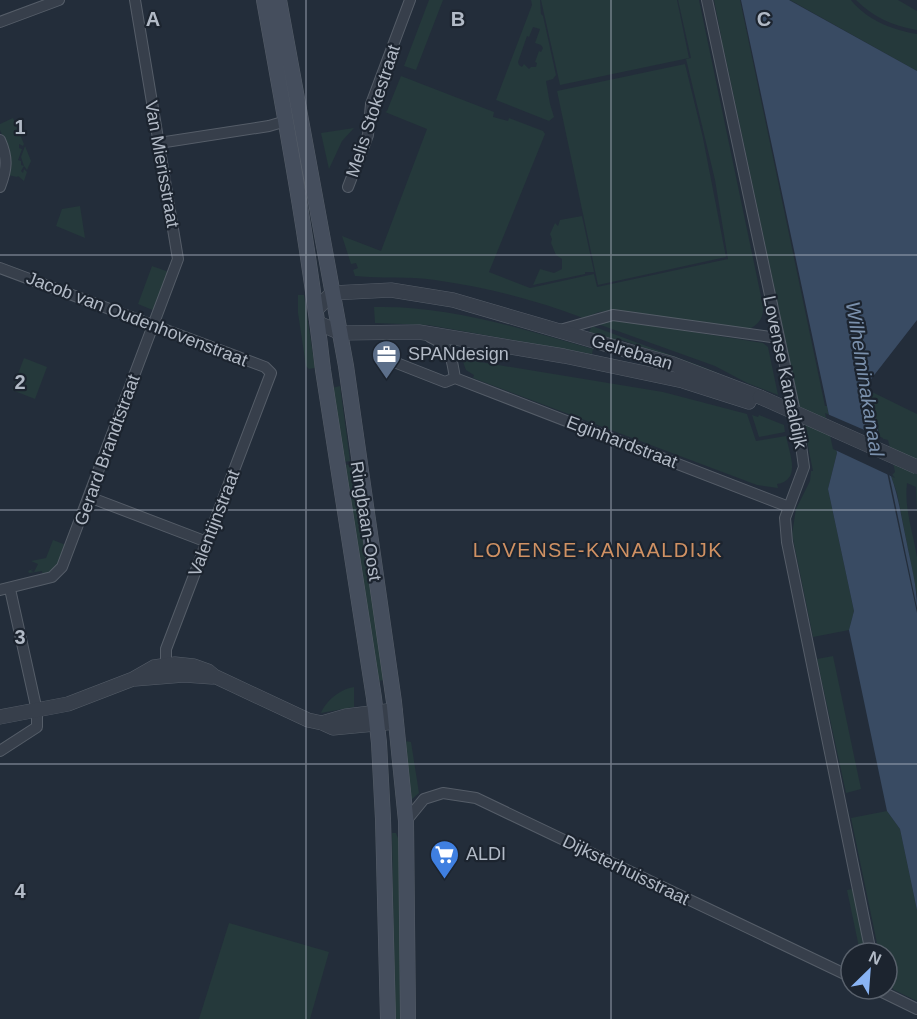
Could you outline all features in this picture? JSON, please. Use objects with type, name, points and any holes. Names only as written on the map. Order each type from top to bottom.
[{"type":"main road","name":"Ringbaan-Oost","points":[[264,0],[317,317],[376,718],[383,819],[388,1019]]},
{"type":"main road","name":"Ringbaan-Oost","points":[[279,0],[341,333],[396,716],[406,821],[408,1019]]},
{"type":"street","points":[[0,22],[59,0]]},
{"type":"street","name":"Van Mierisstraat","points":[[135,0],[178,259],[153,325]]},
{"type":"street","name":"Melis Stokestraat","points":[[348,187],[368,135],[371,104],[410,0]]},
{"type":"street","name":"Lovense Kanaaldijk","points":[[707,0],[796,418],[804,467],[785,518],[787,542],[869,941]]},
{"type":"street","points":[[159,143],[269,126],[286,121]]},
{"type":"street","points":[[0,140],[7,161],[7,170],[0,187]]},
{"type":"street","name":"Jacob van Oudenhovenstraat","points":[[0,268],[265,367],[271,373]]},
{"type":"street","name":"Gelrebaan","points":[[332,293],[391,290],[453,300],[674,364],[917,474]]},
{"type":"street","points":[[332,293],[317,317],[341,333]]},
{"type":"street","points":[[560,330],[613,315],[778,338]]},
{"type":"street","name":"Gerard Brandtstraat","points":[[5,590],[57,574],[71,546],[153,325]]},
{"type":"street","points":[[419,332],[443,343],[451,352],[455,378]]},
{"type":"street","name":"Gelrebaan","points":[[341,333],[419,332],[564,356],[683,381],[761,402],[917,466]]},
{"type":"street","name":"Eginhardstraat","points":[[389,360],[445,382],[455,378],[789,507]]},
{"type":"street","name":"Valentijnstraat","points":[[166,670],[166,649],[271,373]]},
{"type":"street","points":[[89,497],[207,542]]},
{"type":"street","points":[[0,751],[37,727],[37,711],[5,590]]},
{"type":"street","points":[[0,717],[68,704],[133,679],[148,669],[214,676],[308,720],[322,723],[333,718],[396,716]]},
{"type":"street","name":"Dijksterhuisstraat","points":[[406,821],[423,799],[443,793],[476,798],[839,971]]},
{"type":"street","points":[[899,1000],[917,1009]]},
{"type":"green space","points":[[429,0],[443,0],[416,70],[404,66]]},
{"type":"green space","points":[[531,0],[540,0],[541,14],[556,75],[553,79],[546,81],[554,117],[549,121],[496,100],[532,5]],"holes":[[[533,27],[540,29],[535,43],[543,48],[541,52],[539,51],[535,62],[536,67],[529,69],[524,64],[522,67],[518,62],[527,36],[529,37]]]},
{"type":"green space","points":[[541,0],[677,0],[689,58],[560,85]]},
{"type":"green space","points":[[678,0],[699,0],[763,306],[761,319],[756,325],[745,330],[609,311],[583,318],[529,300],[473,286],[425,279],[355,276],[353,270],[358,268],[356,263],[351,264],[342,236],[381,251],[427,129],[385,112],[401,76],[494,112],[493,117],[508,121],[509,118],[543,131],[545,134],[489,272],[530,288],[594,274],[597,287],[728,259],[715,180],[686,59],[691,58]]},
{"type":"green space","points":[[714,0],[740,0],[825,406],[827,406],[837,453],[828,489],[854,611],[849,630],[813,637],[792,534],[796,509],[810,481],[811,471],[813,471],[795,396],[797,395],[724,50],[722,50],[720,41],[722,40]]},
{"type":"green space","points":[[790,0],[851,0],[857,7],[881,23],[917,34],[917,71]]},
{"type":"green space","points":[[856,0],[898,0],[917,11],[917,30],[884,20]]},
{"type":"green space","points":[[685,64],[703,138],[726,257],[598,285],[557,91]]},
{"type":"green space","points":[[13,118],[24,144],[23,146],[19,144],[19,148],[22,149],[18,160],[24,166],[21,171],[23,173],[24,169],[27,172],[24,181],[18,176],[8,175],[8,148],[0,130],[0,124]]},
{"type":"green space","points":[[354,128],[342,141],[329,169],[321,133]]},
{"type":"green space","points":[[25,146],[31,161],[27,170],[21,157]]},
{"type":"green space","points":[[80,206],[85,238],[56,226],[62,209]]},
{"type":"green space","points":[[582,216],[594,272],[585,272],[585,274],[533,285],[540,269],[554,273],[562,269],[562,259],[556,255],[551,243],[550,234],[555,223],[558,226],[560,220]]},
{"type":"green space","points":[[152,266],[169,272],[155,311],[138,304]]},
{"type":"green space","points":[[298,295],[304,295],[315,368],[309,369],[306,366],[298,313]]},
{"type":"green space","points":[[374,307],[402,307],[458,314],[593,349],[592,354],[428,325],[375,323]]},
{"type":"green space","points":[[617,320],[763,343],[768,347],[778,395],[747,383],[715,366],[598,324],[603,321]]},
{"type":"green space","points":[[592,326],[735,381],[622,340],[621,342],[589,332]]},
{"type":"green space","points":[[24,358],[47,367],[35,399],[12,390]]},
{"type":"green space","points":[[462,359],[663,392],[747,414],[756,441],[786,436],[792,471],[785,481],[777,484],[778,488],[757,485],[473,378],[474,375],[466,370]]},
{"type":"green space","points":[[340,386],[350,461],[344,462],[332,388]]},
{"type":"green space","points":[[870,391],[917,414],[917,516],[916,487],[907,483],[906,493],[917,557],[917,595],[897,493],[891,476],[895,472],[889,444],[888,440],[884,439],[881,442]]},
{"type":"green space","points":[[752,415],[758,417],[759,415],[784,425],[785,432],[759,437]]},
{"type":"green space","points":[[351,464],[385,680],[378,681],[345,465]]},
{"type":"green space","points":[[53,540],[66,545],[58,563],[43,576],[42,571],[29,573],[28,571],[33,569],[31,571],[34,572],[38,564],[31,561],[46,558]]},
{"type":"green space","points":[[833,656],[861,789],[846,793],[817,659]]},
{"type":"green space","points":[[354,687],[354,707],[321,713],[334,696]]},
{"type":"green space","points":[[405,741],[411,742],[419,793],[411,800]]},
{"type":"green space","points":[[887,811],[900,829],[917,910],[917,1001],[899,992],[899,941],[877,941],[851,818]]},
{"type":"green space","points":[[392,833],[396,833],[399,841],[400,1019],[395,1019]]},
{"type":"green space","points":[[847,890],[853,890],[864,941],[858,941]]},
{"type":"green space","points":[[229,923],[329,952],[310,1019],[199,1019]]},
{"type":"water","name":"Wilhelminakanaal","points":[[741,0],[789,0],[917,71],[917,320],[868,383],[917,613],[917,910],[900,829],[887,811],[849,630],[854,611],[828,489],[837,453]]},
{"type":"water","points":[[889,474],[894,484],[900,510],[915,584],[917,608]]},
{"type":"pier","points":[[825,413],[883,438],[890,472],[895,478],[833,449]]},
{"type":"place","name":"SPANdesign","points":[[387,380]]},
{"type":"place","name":"ALDI","points":[[445,880]]},
{"type":"district","name":"LOVENSE-KANAALDIJK","points":[[598,550]]}]
